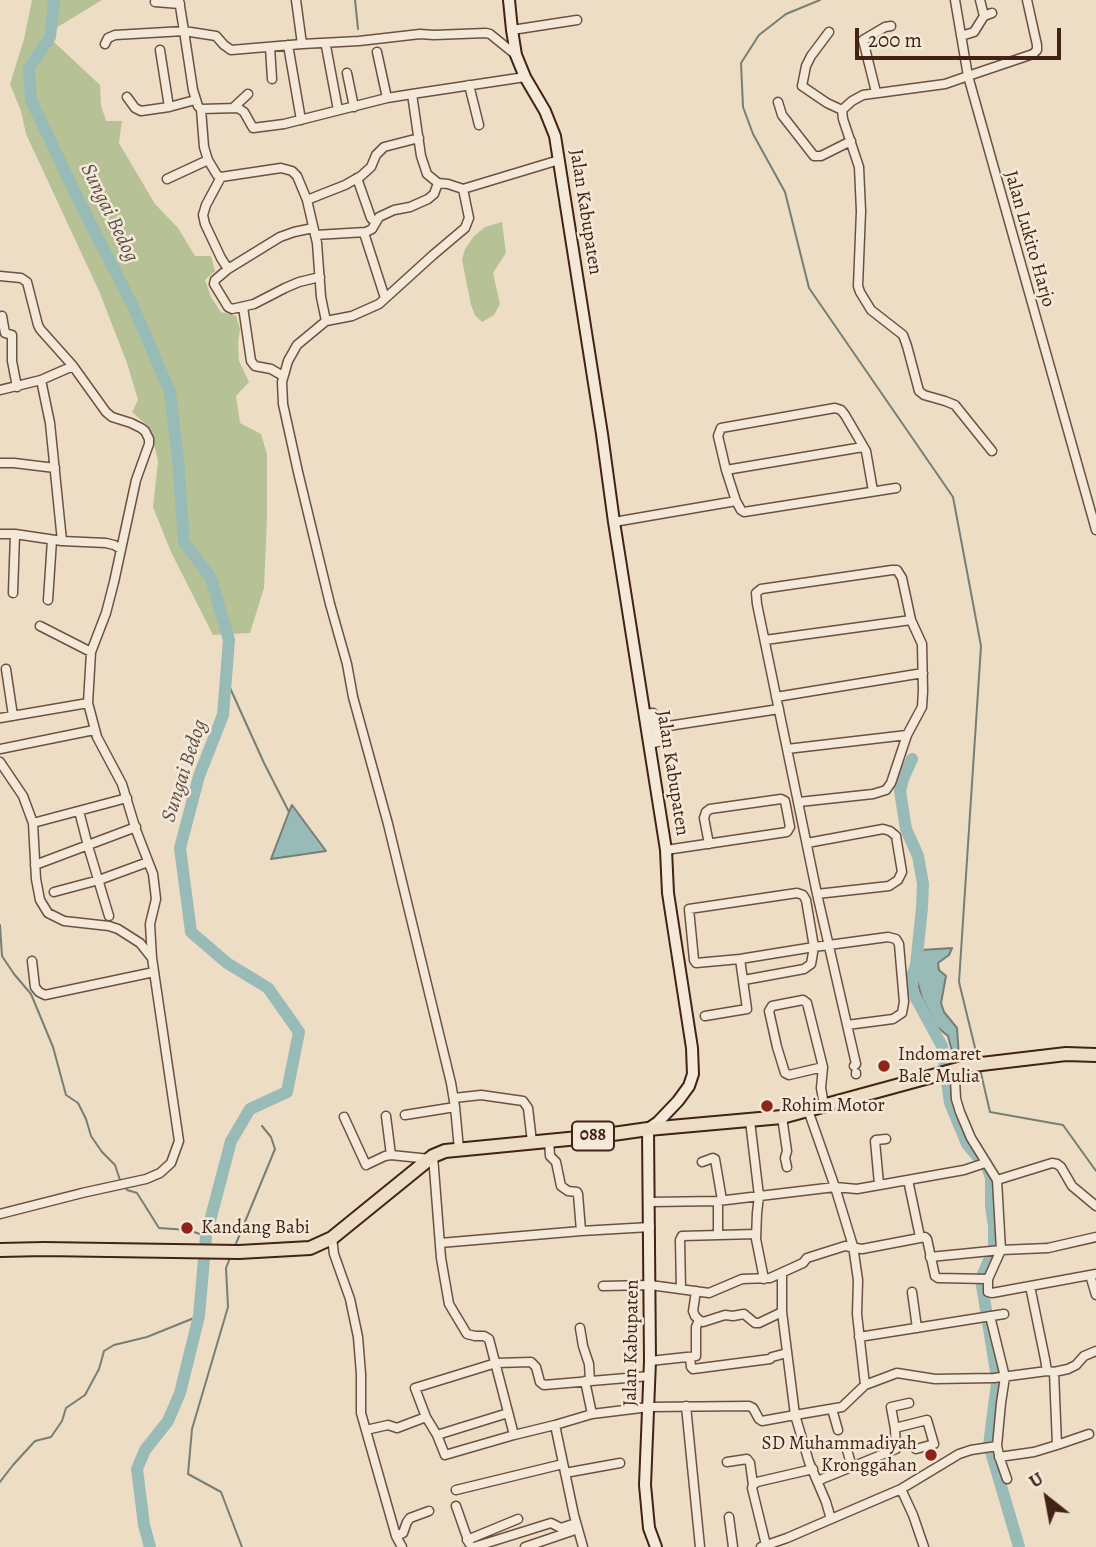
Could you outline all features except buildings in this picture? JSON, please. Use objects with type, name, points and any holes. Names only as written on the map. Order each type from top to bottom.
[{"type":"main road","name":"Jalan Kabupaten","points":[[509,0],[516,55],[555,136],[666,850],[668,894],[689,1020],[693,1074],[689,1086],[658,1122],[648,1129],[650,1376],[645,1485],[649,1528],[656,1547]]},
{"type":"main road","name":"088","points":[[0,1250],[239,1252],[310,1248],[332,1238],[431,1157],[445,1151],[782,1117],[824,1105],[857,1078],[951,1070],[1066,1054],[1096,1055]]},
{"type":"street","points":[[296,0],[302,44]]},
{"type":"street","name":"Jalan Lukito Harjo","points":[[955,0],[968,76],[1096,530]]},
{"type":"street","points":[[961,36],[974,32],[988,15],[980,0]]},
{"type":"street","points":[[842,110],[857,98],[876,92],[945,84],[1033,54],[1037,45],[1027,0]]},
{"type":"street","points":[[155,2],[179,2],[195,100],[201,108],[204,147],[214,170],[222,177],[282,168],[297,176],[307,200],[314,231],[326,321]]},
{"type":"street","points":[[512,30],[577,20]]},
{"type":"street","points":[[876,92],[863,40],[891,26]]},
{"type":"street","points":[[105,44],[111,36],[184,31],[216,36],[231,50],[420,34],[486,33],[516,55]]},
{"type":"street","points":[[829,32],[806,66],[802,86],[842,110]]},
{"type":"street","points":[[288,45],[301,120]]},
{"type":"street","points":[[326,46],[338,110]]},
{"type":"street","points":[[270,47],[272,79]]},
{"type":"street","points":[[160,50],[169,107]]},
{"type":"street","points":[[377,52],[387,98]]},
{"type":"street","points":[[347,73],[354,107]]},
{"type":"street","points":[[201,108],[234,107],[242,110],[253,128],[301,120],[387,98],[525,77]]},
{"type":"street","points":[[470,85],[479,125]]},
{"type":"street","points":[[234,107],[248,94]]},
{"type":"street","points":[[412,94],[424,166],[427,174],[438,183],[463,189],[559,160]]},
{"type":"street","points":[[127,97],[138,110],[169,107],[195,100]]},
{"type":"street","points":[[778,102],[785,119],[814,156],[821,156],[851,141]]},
{"type":"street","points":[[842,110],[859,167],[860,292],[872,310],[903,335],[919,391],[955,405],[992,451]]},
{"type":"street","points":[[307,200],[357,178],[371,167],[376,155],[384,147],[419,138]]},
{"type":"street","points":[[167,179],[208,160]]},
{"type":"street","points":[[222,177],[203,215],[228,269]]},
{"type":"street","points":[[357,178],[371,218],[375,222]]},
{"type":"street","points":[[320,277],[299,282],[254,304],[232,309],[214,284],[228,269],[280,237],[294,232],[314,231],[364,233],[372,229],[379,217],[428,199],[434,194],[438,183]]},
{"type":"street","points":[[458,1149],[454,1098],[287,428],[282,382],[288,361],[298,345],[326,321],[362,313],[379,304],[465,228],[469,218],[463,189]]},
{"type":"street","points":[[364,233],[385,298]]},
{"type":"street","points":[[0,276],[21,278],[27,282],[38,326],[73,366],[106,412],[141,428],[149,439],[136,480],[108,603],[91,652],[88,703],[94,730],[122,784],[153,874],[156,899],[150,924],[152,958],[178,1141],[171,1163],[160,1173],[146,1179],[0,1214]]},
{"type":"street","points":[[243,307],[252,364],[284,376]]},
{"type":"street","points":[[2,316],[5,333],[12,335],[12,361],[17,387]]},
{"type":"street","points":[[0,390],[41,380],[73,366]]},
{"type":"street","points":[[41,380],[50,424],[62,541]]},
{"type":"street","points":[[873,491],[868,457],[841,410],[835,408],[721,428],[718,436],[726,470],[736,501],[744,512],[897,488]]},
{"type":"street","points":[[726,470],[863,447]]},
{"type":"street","points":[[0,463],[55,468]]},
{"type":"street","points":[[614,522],[736,501]]},
{"type":"street","points":[[0,534],[106,543],[121,549]]},
{"type":"street","points":[[13,593],[15,534]]},
{"type":"street","points":[[48,600],[52,540]]},
{"type":"street","points":[[799,802],[873,794],[886,790],[891,783],[907,735],[922,707],[923,673],[922,644],[911,620],[902,578],[897,570],[756,593],[817,894],[856,1064],[857,1078]]},
{"type":"street","points":[[765,640],[911,620]]},
{"type":"street","points":[[40,626],[91,652]]},
{"type":"street","points":[[6,669],[4,683],[13,716]]},
{"type":"street","points":[[776,697],[923,673]]},
{"type":"street","points":[[0,718],[88,703]]},
{"type":"street","points":[[656,728],[779,709]]},
{"type":"street","points":[[644,714],[653,713],[656,728],[658,742],[649,744]]},
{"type":"street","points":[[0,749],[94,730]]},
{"type":"street","points":[[787,749],[907,735]]},
{"type":"street","points":[[0,762],[23,796],[33,823],[36,879],[40,900],[48,913],[64,921],[118,929],[140,943],[152,958]]},
{"type":"street","points":[[33,823],[127,798]]},
{"type":"street","points":[[666,850],[709,844],[788,832],[790,827],[785,801],[781,799],[710,809],[704,818],[709,844]]},
{"type":"street","points":[[79,811],[109,916]]},
{"type":"street","points":[[35,864],[135,827]]},
{"type":"street","points":[[807,843],[883,829],[896,836],[902,872],[898,880],[889,886],[817,894]]},
{"type":"street","points":[[54,892],[99,880],[148,862]]},
{"type":"street","points":[[744,980],[804,969],[811,964],[814,947],[803,895],[797,893],[689,909],[694,960],[696,963],[740,959],[814,947],[888,937],[896,939],[899,944],[904,1002],[902,1013],[893,1019],[847,1025]]},
{"type":"street","points":[[705,1016],[747,1009],[740,959]]},
{"type":"street","points":[[32,961],[36,987],[45,995],[154,972]]},
{"type":"street","points":[[823,1067],[789,1075],[785,1073],[769,1011],[772,1006],[806,1001],[823,1067],[821,1088],[824,1105]]},
{"type":"street","points":[[951,1070],[955,1080],[957,1105],[971,1138],[997,1180],[1001,1250],[986,1279],[988,1290],[990,1293],[1093,1275],[1096,1295]]},
{"type":"street","points":[[454,1098],[481,1095],[523,1101],[528,1108],[532,1142]]},
{"type":"street","points":[[405,1115],[455,1107]]},
{"type":"street","points":[[808,1111],[853,1246],[865,1385]]},
{"type":"street","points":[[344,1116],[366,1165],[391,1155],[431,1157],[441,1258],[449,1304],[467,1334],[489,1339],[514,1435]]},
{"type":"street","points":[[386,1116],[391,1155]]},
{"type":"street","points":[[782,1117],[788,1151],[785,1158],[787,1167]]},
{"type":"street","points":[[750,1121],[759,1196],[756,1234],[764,1279]]},
{"type":"street","points":[[879,1184],[875,1141],[886,1139]]},
{"type":"street","points":[[549,1140],[550,1156],[556,1162],[561,1186],[578,1194],[581,1231]]},
{"type":"street","points":[[702,1162],[715,1159],[720,1201],[718,1235]]},
{"type":"street","points":[[650,1202],[720,1201],[835,1187],[857,1189],[964,1170],[985,1163]]},
{"type":"street","points":[[997,1180],[1052,1163],[1057,1164],[1072,1186],[1096,1206]]},
{"type":"street","points":[[908,1180],[920,1237]]},
{"type":"street","points":[[440,1243],[650,1227]]},
{"type":"street","points":[[681,1289],[681,1237],[756,1234]]},
{"type":"street","points":[[603,1286],[650,1285],[709,1293],[742,1279],[764,1279],[782,1273],[803,1264],[806,1258],[813,1255],[845,1246],[862,1249],[920,1237],[927,1239],[934,1275],[938,1278],[986,1279]]},
{"type":"street","points":[[930,1257],[1048,1248],[1096,1237]]},
{"type":"street","points":[[332,1238],[334,1254],[350,1299],[358,1337],[361,1413],[396,1536],[402,1547]]},
{"type":"street","points":[[782,1273],[782,1312],[795,1415],[831,1519]]},
{"type":"street","points":[[1030,1286],[1045,1359],[1050,1371],[1057,1445]]},
{"type":"street","points":[[696,1292],[693,1311],[698,1320],[703,1322],[725,1315],[744,1314],[757,1324],[782,1312]]},
{"type":"street","points":[[912,1292],[917,1328]]},
{"type":"street","points":[[859,1337],[1004,1314]]},
{"type":"street","points":[[990,1316],[1005,1377],[997,1446],[1007,1479]]},
{"type":"street","points":[[650,1361],[696,1356],[698,1320]]},
{"type":"street","points":[[580,1328],[589,1364],[592,1414]]},
{"type":"street","points":[[650,1376],[544,1385],[531,1362],[496,1363],[416,1387],[414,1390],[446,1456],[592,1414],[649,1407],[749,1406],[762,1421],[845,1406],[865,1385],[897,1373],[935,1379],[1005,1377],[1068,1369],[1084,1356],[1096,1351]]},
{"type":"street","points":[[690,1357],[693,1369],[770,1359],[787,1353]]},
{"type":"street","points":[[817,1481],[895,1450],[897,1448],[891,1407],[909,1403]]},
{"type":"street","points":[[686,1406],[700,1547]]},
{"type":"street","points":[[832,1409],[838,1430]]},
{"type":"street","points":[[437,1434],[508,1413]]},
{"type":"street","points":[[366,1430],[388,1425],[397,1428],[426,1416]]},
{"type":"street","points":[[895,1428],[927,1420],[934,1444],[916,1449]]},
{"type":"street","points":[[555,1426],[583,1547]]},
{"type":"street","points":[[999,1457],[1034,1452],[1088,1434]]},
{"type":"street","points":[[727,1462],[747,1459],[750,1463],[763,1546],[901,1489],[959,1454],[997,1446]]},
{"type":"street","points":[[847,1450],[852,1467]]},
{"type":"street","points":[[456,1490],[564,1468],[620,1463]]},
{"type":"street","points":[[753,1485],[813,1469]]},
{"type":"street","points":[[901,1489],[924,1547]]},
{"type":"street","points":[[456,1506],[471,1545]]},
{"type":"street","points":[[396,1536],[403,1533],[410,1518],[429,1511]]},
{"type":"street","points":[[729,1517],[733,1547]]},
{"type":"street","points":[[471,1545],[502,1525],[518,1519]]},
{"type":"street","points":[[471,1545],[551,1523],[561,1528],[577,1526]]},
{"type":"street","points":[[502,1525],[506,1536]]},
{"type":"street","points":[[525,1547],[577,1526]]},
{"type":"green space","points":[[32,0],[102,0],[43,36],[53,41],[100,85],[101,105],[106,121],[122,121],[119,143],[155,204],[178,228],[195,256],[211,256],[215,271],[205,280],[211,297],[221,312],[236,316],[240,329],[239,361],[249,382],[236,396],[240,423],[261,434],[267,454],[264,588],[250,633],[213,635],[171,552],[153,507],[158,461],[150,428],[132,412],[138,400],[127,363],[99,291],[26,134],[21,111],[10,84],[24,39]]},
{"type":"green space","points":[[502,222],[506,253],[493,273],[500,304],[494,315],[482,322],[471,305],[462,260],[465,249],[474,236],[485,227]]},
{"type":"water","points":[[292,805],[326,851],[271,859],[289,812]]},
{"type":"water","points":[[952,948],[949,955],[938,963],[939,970],[946,976],[941,1003],[944,1012],[957,1028],[959,1057],[954,1059],[948,1036],[936,1026],[922,998],[916,977],[921,950]]},
{"type":"waterway","name":"Sungai Bedog","points":[[54,0],[50,37],[29,68],[31,100],[134,308],[170,392],[184,542],[211,578],[229,640],[223,715],[199,776],[180,848],[191,932],[227,963],[268,988],[299,1032],[287,1092],[250,1109],[231,1141],[206,1236],[199,1316],[180,1393],[168,1421],[145,1450],[137,1469],[144,1525],[150,1547]]},
{"type":"waterway","points":[[355,0],[358,29]]},
{"type":"waterway","points":[[820,0],[786,14],[759,35],[741,63],[743,107],[753,134],[785,192],[809,288],[953,497],[981,646],[959,982],[978,1060]]},
{"type":"waterway","points":[[226,679],[289,812]]},
{"type":"waterway","points":[[912,759],[900,791],[906,829],[918,856],[923,884],[912,991],[942,1046],[950,1103],[967,1144],[988,1169],[991,1178],[994,1249],[981,1279],[996,1372]]},
{"type":"waterway","points":[[0,925],[2,956],[31,994],[53,1047],[66,1095],[78,1103],[91,1136],[115,1165],[120,1180]]},
{"type":"waterway","points":[[980,1069],[990,1112],[1063,1125],[1096,1171]]},
{"type":"waterway","points":[[235,1246],[275,1149],[271,1137],[262,1126]]},
{"type":"waterway","points":[[126,1188],[137,1193],[159,1228],[188,1230],[206,1236]]},
{"type":"waterway","points":[[230,1258],[226,1268],[228,1307],[192,1429],[188,1474],[221,1492],[242,1547]]},
{"type":"waterway","points":[[0,1482],[35,1441],[51,1437],[62,1421],[66,1408],[85,1395],[99,1369],[104,1351],[114,1345],[147,1337],[199,1316]]},
{"type":"waterway","points":[[997,1383],[989,1445],[1019,1547]]},
{"type":"place","name":"Indomaret Bale Mulia","points":[[884,1066]]},
{"type":"place","name":"Rohim Motor","points":[[767,1106]]},
{"type":"place","name":"Kandang Babi","points":[[187,1228]]},
{"type":"place","name":"SD Muhammadiyah Kronggahan","points":[[931,1455]]}]
